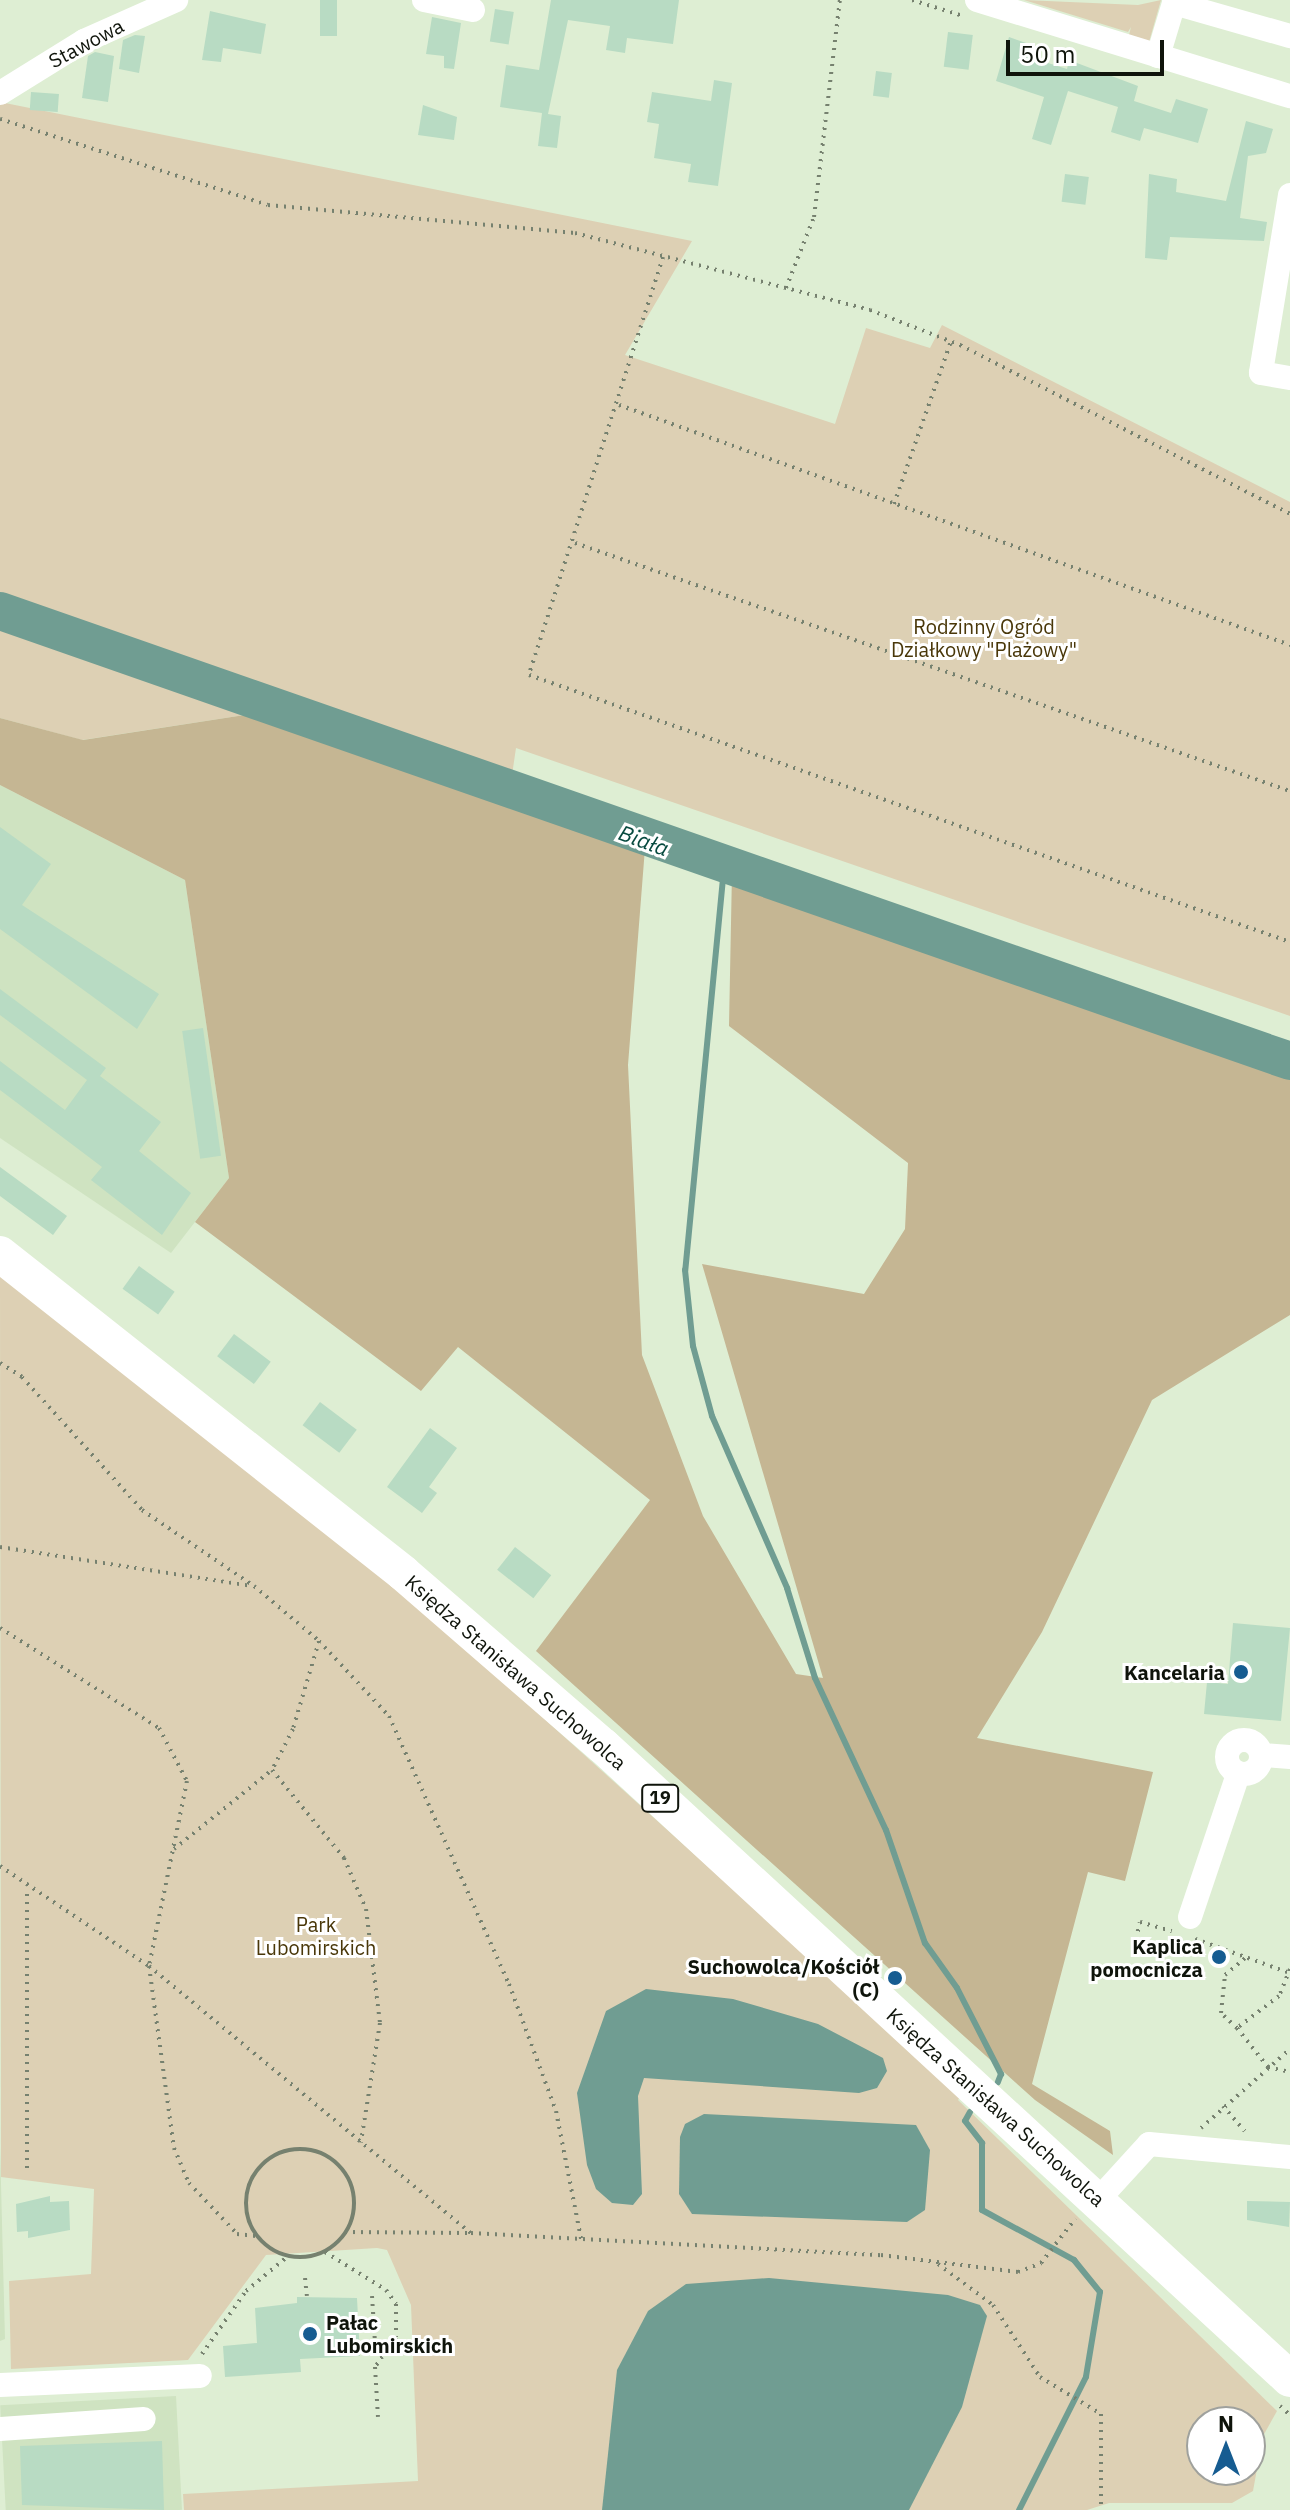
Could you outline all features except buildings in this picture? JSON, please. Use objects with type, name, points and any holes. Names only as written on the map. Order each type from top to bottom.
[{"type":"highway","name":"Księdza Stanisława Suchowolca","points":[[0,1254],[391,1563],[568,1715],[1290,2379]]},
{"type":"street","name":"Stawowa","points":[[0,93],[142,8],[176,0]]},
{"type":"street","points":[[424,0],[473,10]]},
{"type":"street","points":[[1158,56],[1174,3],[1290,36]]},
{"type":"street","points":[[972,9],[1008,5],[1158,56],[1290,96]]},
{"type":"street","points":[[1290,195],[1261,373],[1290,378]]},
{"type":"street","points":[[1190,1917],[1238,1774],[1252,1773],[1262,1755],[1290,1757]]},
{"type":"street","points":[[1097,2201],[1149,2144],[1290,2157]]},
{"type":"street","points":[[0,2385],[189,2376]]},
{"type":"street","points":[[0,2429],[144,2419]]},
{"type":"path","points":[[786,288],[814,217],[840,0]]},
{"type":"path","points":[[912,0],[972,9]]},
{"type":"path","points":[[0,119],[268,205],[575,233],[786,288],[951,341],[1290,514]]},
{"type":"path","points":[[663,256],[575,543],[529,675],[1290,942]]},
{"type":"path","points":[[894,504],[951,341]]},
{"type":"path","points":[[619,405],[1290,645]]},
{"type":"path","points":[[575,543],[1290,791]]},
{"type":"path","points":[[0,1363],[22,1377],[142,1510],[254,1586],[319,1641],[389,1716],[503,1970],[556,2111],[582,2243]]},
{"type":"path","points":[[0,1547],[254,1586]]},
{"type":"path","points":[[0,1628],[159,1728],[187,1781],[149,1966],[174,2148],[189,2183],[237,2234],[256,2236]]},
{"type":"path","points":[[174,1849],[272,1770],[293,1729],[319,1641]]},
{"type":"path","points":[[272,1770],[344,1858],[366,1909],[380,2023],[361,2142]]},
{"type":"path","points":[[0,1866],[27,1891],[149,1966],[471,2233]]},
{"type":"path","points":[[27,1891],[27,2168]]},
{"type":"path","points":[[1136,1939],[1140,1922],[1288,1971],[1279,1996],[1237,2028]]},
{"type":"path","points":[[1245,1958],[1225,1975],[1221,2013],[1268,2067],[1290,2072]]},
{"type":"path","points":[[1183,2147],[1223,2106],[1290,2049]]},
{"type":"path","points":[[1223,2106],[1256,2142]]},
{"type":"path","points":[[189,2376],[246,2291],[287,2257],[325,2252],[345,2232],[355,2206],[344,2170],[321,2153],[293,2149],[267,2160],[249,2182],[247,2219],[256,2236],[287,2257]]},
{"type":"path","points":[[345,2232],[471,2233],[1018,2272],[1041,2263],[1058,2242]]},
{"type":"path","points":[[325,2252],[386,2290],[396,2304],[396,2337],[387,2359],[375,2367],[378,2417]]},
{"type":"path","points":[[938,2264],[985,2296],[1040,2377],[1083,2402],[1105,2422],[1101,2510]]},
{"type":"path","points":[[305,2278],[307,2296]]},
{"type":"path","points":[[372,2296],[376,2358]]},
{"type":"path","points":[[362,2326],[376,2326]]},
{"type":"shaded area","points":[[251,714],[645,848],[628,1065],[642,1355],[703,1516],[796,1674],[823,1678],[702,1264],[864,1294],[905,1229],[908,1163],[729,1026],[732,872],[1290,1063],[1290,1315],[1152,1400],[1042,1632],[977,1738],[1153,1772],[1125,1881],[1088,1872],[1032,2084],[1110,2131],[1113,2155],[1035,2100],[536,1651],[650,1500],[458,1347],[421,1391],[195,1222],[229,1178],[185,880],[0,785],[0,718],[83,740]]},
{"type":"shaded area","points":[[0,785],[185,880],[229,1178],[171,1253],[0,1138]]},
{"type":"shaded area","points":[[0,2145],[5,2339],[0,2341]]},
{"type":"shaded area","points":[[176,2396],[182,2510],[6,2510],[0,2405]]},
{"type":"green space","points":[[1024,0],[1138,5],[1161,0],[1149,42],[1129,35],[1131,27],[1128,32]]},
{"type":"green space","name":"Rodzinny Ogród Działkowy \"Plażowy\"","points":[[0,102],[692,241],[625,355],[835,424],[866,328],[930,348],[942,325],[1290,502],[1290,1016],[516,748],[508,802],[251,714],[82,740],[0,718]]},
{"type":"green space","name":"Park Lubomirskich","points":[[0,1272],[396,1585],[961,2095],[958,2100],[1277,2411],[1266,2431],[1266,2406],[1186,2406],[1186,2486],[1254,2486],[1253,2491],[1232,2503],[1109,2503],[1087,2510],[184,2510],[183,2494],[418,2481],[411,2305],[387,2250],[377,2248],[266,2255],[188,2360],[11,2369],[9,2281],[91,2274],[94,2189],[1,2177]]},
{"type":"water","points":[[646,1989],[733,1999],[818,2024],[883,2058],[887,2071],[877,2088],[859,2093],[644,2078],[638,2096],[642,2194],[633,2205],[612,2203],[596,2189],[587,2165],[577,2093],[606,2011]]},
{"type":"water","points":[[704,2114],[916,2125],[930,2150],[925,2210],[907,2222],[692,2214],[679,2194],[680,2137],[685,2124]]},
{"type":"water","points":[[769,2278],[948,2295],[980,2305],[987,2316],[962,2407],[909,2510],[602,2510],[617,2370],[648,2311],[686,2284]]},
{"type":"waterway","name":"Biała","points":[[0,611],[1290,1061]]},
{"type":"waterway","points":[[724,868],[685,1270],[693,1346],[712,1416],[787,1588],[815,1678],[886,1830],[925,1943],[957,1988],[1001,2074],[998,2082]]},
{"type":"waterway","points":[[970,2112],[965,2121],[982,2143],[982,2210],[1074,2260],[1100,2292],[1086,2377],[1019,2510]]},
{"type":"place","name":"Kancelaria","points":[[1241,1672]]},
{"type":"place","name":"Kaplica pomocnicza","points":[[1219,1957]]},
{"type":"place","name":"Suchowolca/Kościół (C)","points":[[895,1978]]},
{"type":"place","name":"Pałac Lubomirskich","points":[[310,2334]]}]
